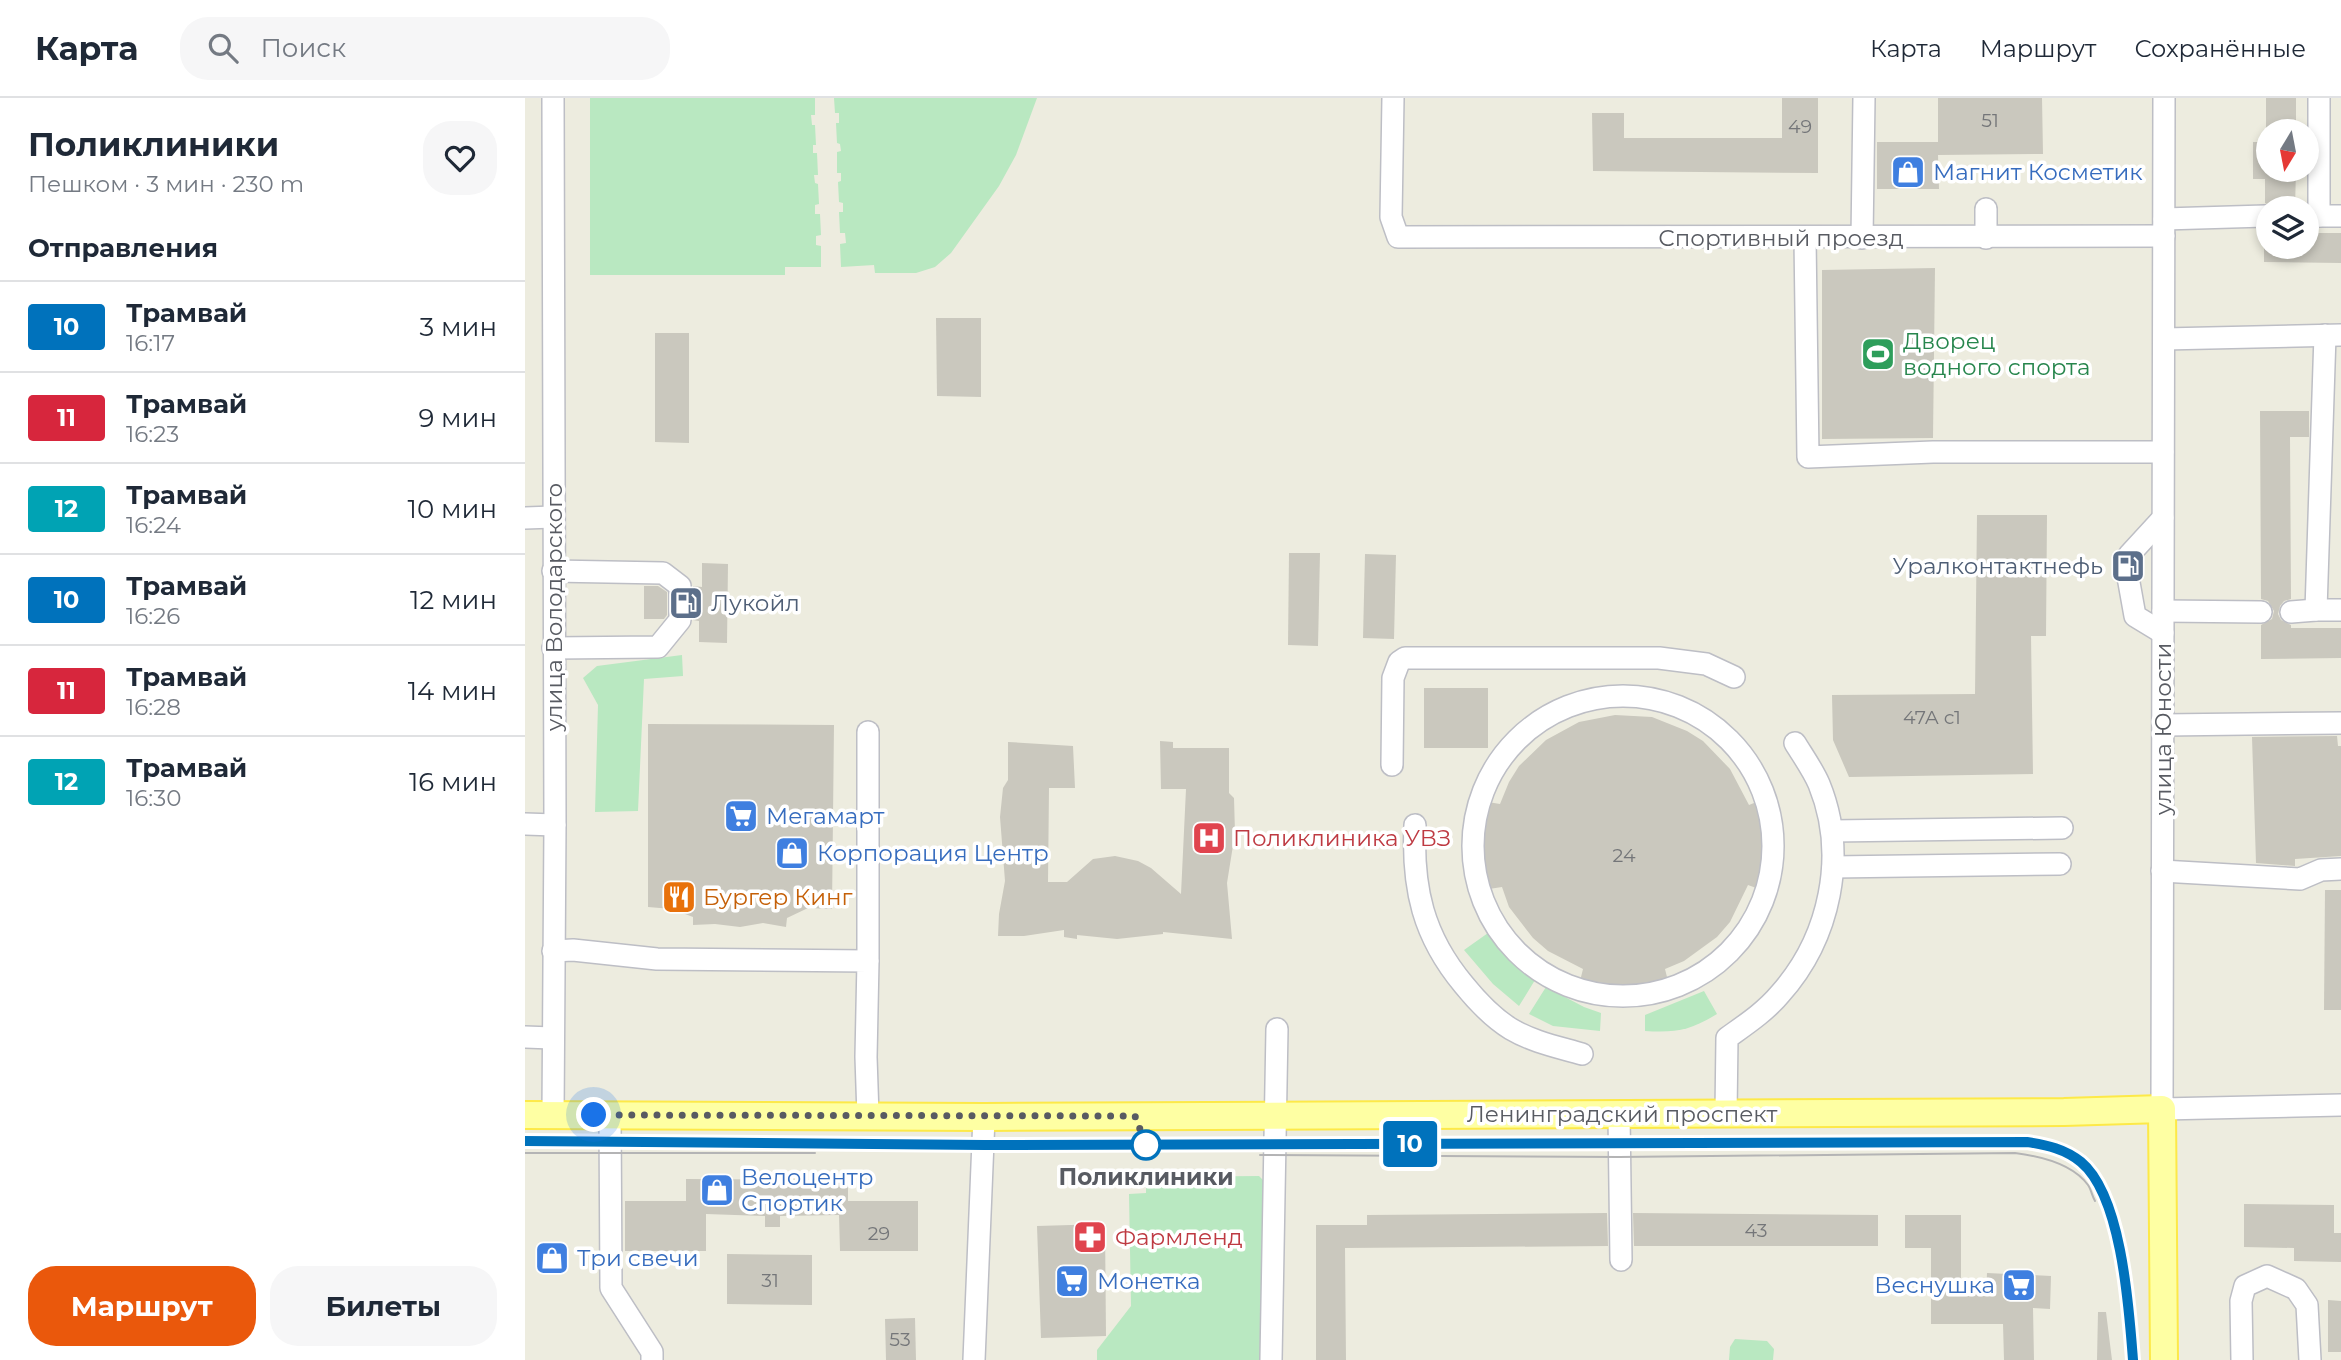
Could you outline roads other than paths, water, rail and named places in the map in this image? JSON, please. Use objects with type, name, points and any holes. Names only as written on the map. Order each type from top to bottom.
[{"type":"main road","name":"Ленинградский проспект","points":[[525,1115],[868,1115],[984,1118],[2064,1112],[2162,1109]]},
{"type":"main road","name":"улица Юности","points":[[2162,1109],[2164,1360]]},
{"type":"street","name":"улица Володарского","points":[[553,98],[553,1115]]},
{"type":"street","name":"Спортивный проезд","points":[[1393,98],[1391,217],[1398,237],[1986,238],[2164,228],[2256,217]]},
{"type":"street","points":[[1862,238],[1864,98]]},
{"type":"street","name":"улица Юности","points":[[2162,1109],[2164,98]]},
{"type":"street","points":[[2314,196],[2319,98]]},
{"type":"street","points":[[1986,209],[1986,238]]},
{"type":"street","points":[[2319,216],[2341,216]]},
{"type":"street","points":[[1805,238],[1808,457],[1944,452],[2163,452]]},
{"type":"street","points":[[2164,339],[2333,335],[2316,610]]},
{"type":"street","points":[[525,518],[553,517]]},
{"type":"street","points":[[2163,518],[2129,555],[2128,577],[2135,616],[2163,633]]},
{"type":"street","points":[[553,571],[663,573],[680,586],[680,620],[658,647],[553,648]]},
{"type":"street","points":[[2291,612],[2341,610]]},
{"type":"street","points":[[2163,611],[2261,612]]},
{"type":"street","points":[[1392,765],[1393,678],[1399,662],[1405,658],[1658,658],[1706,664],[1734,677]]},
{"type":"street","points":[[1632,695],[1654,698],[1697,716],[1742,754],[1755,773],[1769,809],[1774,844],[1773,865],[1765,901],[1753,925],[1703,975],[1678,987],[1651,994],[1626,996],[1602,993],[1564,982],[1546,973],[1515,948],[1499,929],[1484,903],[1477,883],[1473,846],[1477,808],[1500,759],[1520,736],[1544,718],[1571,704],[1601,697],[1632,695]]},
{"type":"street","points":[[2164,726],[2341,723]]},
{"type":"street","points":[[867,732],[868,1115]]},
{"type":"street","points":[[1726,1113],[1727,1038],[1770,1005],[1794,977],[1821,924],[1829,896],[1833,867],[1832,831],[1819,783],[1795,743]]},
{"type":"street","points":[[525,824],[555,825]]},
{"type":"street","points":[[1415,825],[1414,866],[1421,907],[1429,931],[1457,977],[1491,1014],[1511,1029],[1539,1042],[1582,1054]]},
{"type":"street","points":[[1832,831],[2061,828]]},
{"type":"street","points":[[1833,867],[2060,864]]},
{"type":"street","points":[[2162,871],[2300,879],[2321,870],[2341,869]]},
{"type":"street","points":[[552,951],[573,950],[657,959],[868,961]]},
{"type":"street","points":[[1271,1360],[1277,1029]]},
{"type":"street","points":[[525,1037],[552,1038]]},
{"type":"street","name":"Ленинградский проспект","points":[[2162,1109],[2341,1105]]},
{"type":"street","points":[[610,1115],[611,1288],[652,1352],[652,1360]]},
{"type":"street","points":[[1619,1115],[1621,1260]]},
{"type":"street","points":[[974,1360],[984,1118]]},
{"type":"street","points":[[2242,1360],[2241,1301],[2245,1286],[2267,1276],[2296,1289],[2307,1305],[2310,1360]]},
{"type":"tram line","points":[[525,1141],[984,1145],[2027,1142],[2062,1151],[2081,1162],[2095,1178],[2106,1200],[2115,1226],[2126,1284],[2133,1360]]},
{"type":"tram line","name":"10","points":[[525,1141],[984,1145],[2027,1142],[2055,1147],[2067,1153],[2080,1161],[2094,1176],[2119,1240],[2130,1311],[2133,1360]]},
{"type":"tram line","points":[[525,1153],[815,1153]]},
{"type":"tram line","points":[[1260,1155],[1619,1157],[2015,1153],[2044,1159],[2073,1171],[2088,1185],[2095,1201]]},
{"type":"place","name":"Магнит Косметик","points":[[1908,172]]},
{"type":"place","name":"Дворец водного спорта","points":[[1878,354]]},
{"type":"place","name":"Уралконтактнефь","points":[[2128,566]]},
{"type":"place","name":"Лукойл","points":[[686,603]]},
{"type":"place","name":"Мегамарт","points":[[741,816]]},
{"type":"place","name":"Поликлиника УВЗ","points":[[1209,838]]},
{"type":"place","name":"Корпорация Центр","points":[[792,853]]},
{"type":"place","name":"Бургер Кинг","points":[[679,897]]},
{"type":"place","name":"Поликлиники","points":[[1146,1145]]},
{"type":"place","name":"Велоцентр Спортик","points":[[717,1190]]},
{"type":"place","name":"Фармленд","points":[[1090,1237]]},
{"type":"place","name":"Три свечи","points":[[552,1258]]},
{"type":"place","name":"Монетка","points":[[1072,1281]]},
{"type":"place","name":"Веснушка","points":[[2019,1285]]}]
